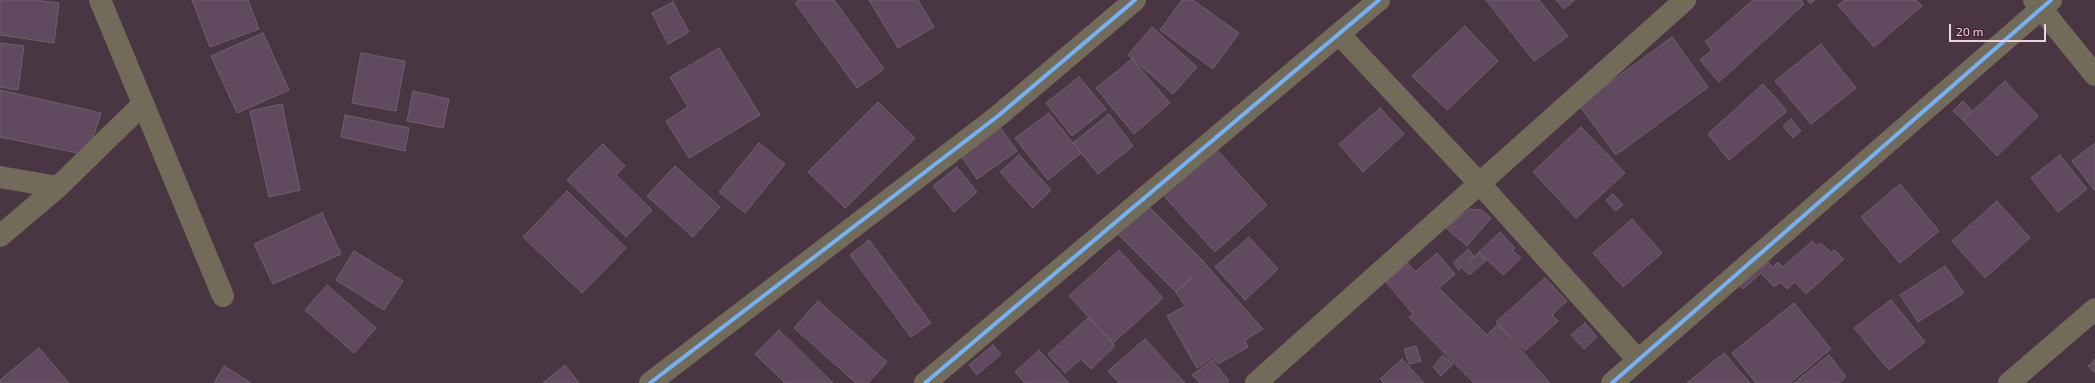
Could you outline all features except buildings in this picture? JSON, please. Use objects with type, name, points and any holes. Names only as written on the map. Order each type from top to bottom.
[{"type":"street","points":[[100,0],[223,296]]},
{"type":"street","points":[[650,383],[998,116],[1135,0]]},
{"type":"street","points":[[938,379],[1379,0]]},
{"type":"street","points":[[1256,383],[1685,0]]},
{"type":"street","points":[[1612,383],[2042,3],[2095,76]]},
{"type":"street","points":[[1340,35],[1480,184],[1638,360]]},
{"type":"street","points":[[0,236],[58,187],[143,104]]},
{"type":"street","points":[[0,177],[58,187]]},
{"type":"street","points":[[2009,383],[2095,308]]},
{"type":"cycle path","points":[[650,383],[998,116],[1135,0]]},
{"type":"cycle path","points":[[925,383],[1379,0]]},
{"type":"cycle path","points":[[1612,383],[2051,0]]}]
